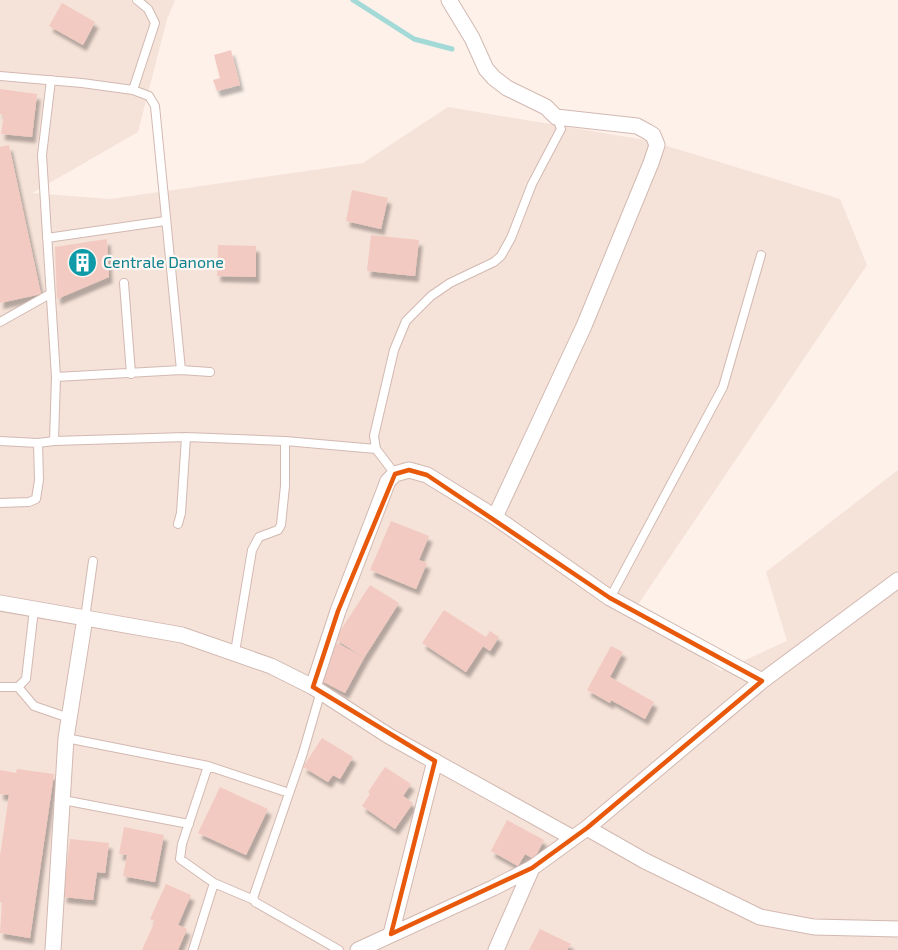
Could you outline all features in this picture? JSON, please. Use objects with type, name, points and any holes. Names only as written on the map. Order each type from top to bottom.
[{"type":"street","points":[[449,0],[472,38],[486,69],[507,88],[546,107],[556,117],[637,126],[653,135],[656,142],[656,149],[584,326],[495,518]]},
{"type":"street","points":[[317,689],[338,611],[380,500],[388,482],[395,474],[409,471],[427,475],[495,518],[610,598],[762,681]]},
{"type":"street","points":[[358,950],[532,868],[587,828],[762,681],[898,580]]},
{"type":"street","points":[[0,603],[182,635],[271,666],[317,689],[389,736],[573,838]]},
{"type":"street","points":[[53,950],[66,738],[85,618]]},
{"type":"street","points":[[391,934],[435,761]]},
{"type":"street","points":[[587,828],[645,861],[759,917],[814,927],[898,929]]},
{"type":"street","points":[[496,950],[532,868]]},
{"type":"lane","points":[[133,90],[155,23],[148,9],[137,0]]},
{"type":"lane","points":[[0,76],[133,90],[149,96],[155,106],[181,370]]},
{"type":"lane","points":[[51,80],[42,155],[56,377],[54,441]]},
{"type":"lane","points":[[395,474],[376,449],[374,436],[394,350],[406,321],[431,296],[450,283],[494,262],[506,250],[532,184],[561,129],[556,117]]},
{"type":"lane","points":[[47,238],[165,221]]},
{"type":"lane","points":[[610,598],[723,387],[761,255]]},
{"type":"lane","points":[[124,283],[131,374]]},
{"type":"lane","points":[[0,322],[50,294]]},
{"type":"lane","points":[[56,377],[181,370],[210,372]]},
{"type":"lane","points":[[0,441],[38,443],[186,437],[285,441],[376,449]]},
{"type":"lane","points":[[178,524],[181,513],[186,437]]},
{"type":"lane","points":[[235,652],[250,560],[256,541],[262,534],[278,530],[281,525],[285,486],[285,441]]},
{"type":"lane","points":[[0,503],[29,502],[36,499],[39,480],[38,443]]},
{"type":"lane","points":[[85,618],[93,561]]},
{"type":"lane","points":[[0,687],[18,687],[26,679],[34,609]]},
{"type":"lane","points":[[18,687],[34,706],[69,718]]},
{"type":"lane","points":[[254,900],[253,894],[303,753],[317,689]]},
{"type":"lane","points":[[66,738],[208,766],[289,793]]},
{"type":"lane","points":[[208,766],[182,844],[180,859],[214,883],[254,900],[339,950]]},
{"type":"lane","points":[[63,800],[189,824]]},
{"type":"lane","points":[[193,950],[214,883]]},
{"type":"highlighted area","points":[[409,470],[427,475],[610,598],[762,681],[587,828],[532,868],[391,934],[435,761],[313,687],[338,611],[395,474]]},
{"type":"shaded area","points":[[0,0],[175,0],[167,19],[138,132],[32,193],[110,199],[363,163],[448,107],[651,141],[840,199],[867,265],[635,609],[721,671],[787,641],[766,572],[898,470],[898,950],[0,950]]},
{"type":"building","points":[[62,3],[95,22],[83,45],[49,26]]},
{"type":"building","points":[[231,50],[240,85],[217,91],[213,80],[220,78],[214,55]]},
{"type":"building","points":[[0,89],[37,94],[32,137],[1,134],[4,115],[0,114]]},
{"type":"building","points":[[9,145],[41,294],[0,303],[0,147]]},
{"type":"building","points":[[352,190],[388,198],[381,229],[346,221]]},
{"type":"building","points":[[371,235],[419,240],[415,276],[367,271]]},
{"type":"building","name":"Centrale Danone","points":[[107,239],[109,277],[57,299],[55,247]]},
{"type":"building","points":[[218,245],[256,246],[256,277],[217,276]]},
{"type":"building","points":[[391,521],[429,536],[419,560],[427,563],[416,589],[370,570]]},
{"type":"building","points":[[370,585],[399,603],[345,693],[318,679],[337,643],[363,657],[335,639]]},
{"type":"building","points":[[444,610],[486,637],[490,631],[499,637],[490,651],[483,646],[466,672],[422,643]]},
{"type":"building","points":[[611,646],[623,652],[610,677],[654,702],[645,719],[587,690]]},
{"type":"building","points":[[322,738],[353,757],[340,779],[333,775],[328,782],[303,767]]},
{"type":"building","points":[[385,767],[411,784],[403,796],[413,803],[395,829],[362,806],[370,794],[368,792]]},
{"type":"building","points":[[17,769],[54,774],[30,938],[0,933],[2,903],[0,902],[0,856],[9,795],[0,794],[0,770],[16,773]]},
{"type":"building","points":[[220,787],[268,809],[246,855],[198,833]]},
{"type":"building","points":[[507,820],[544,840],[534,859],[525,854],[518,866],[491,851]]},
{"type":"building","points":[[124,827],[164,835],[155,882],[123,876],[127,855],[119,854]]},
{"type":"building","points":[[70,839],[109,843],[105,873],[97,872],[93,900],[63,897]]},
{"type":"building","points":[[166,884],[191,895],[178,925],[187,929],[178,950],[142,950],[155,921],[150,919]]},
{"type":"building","points":[[540,929],[571,944],[567,950],[529,950]]},
{"type":"waterway","points":[[353,0],[414,39],[452,49]]},
{"type":"place","name":"Centrale Danone","points":[[82,262]]}]
